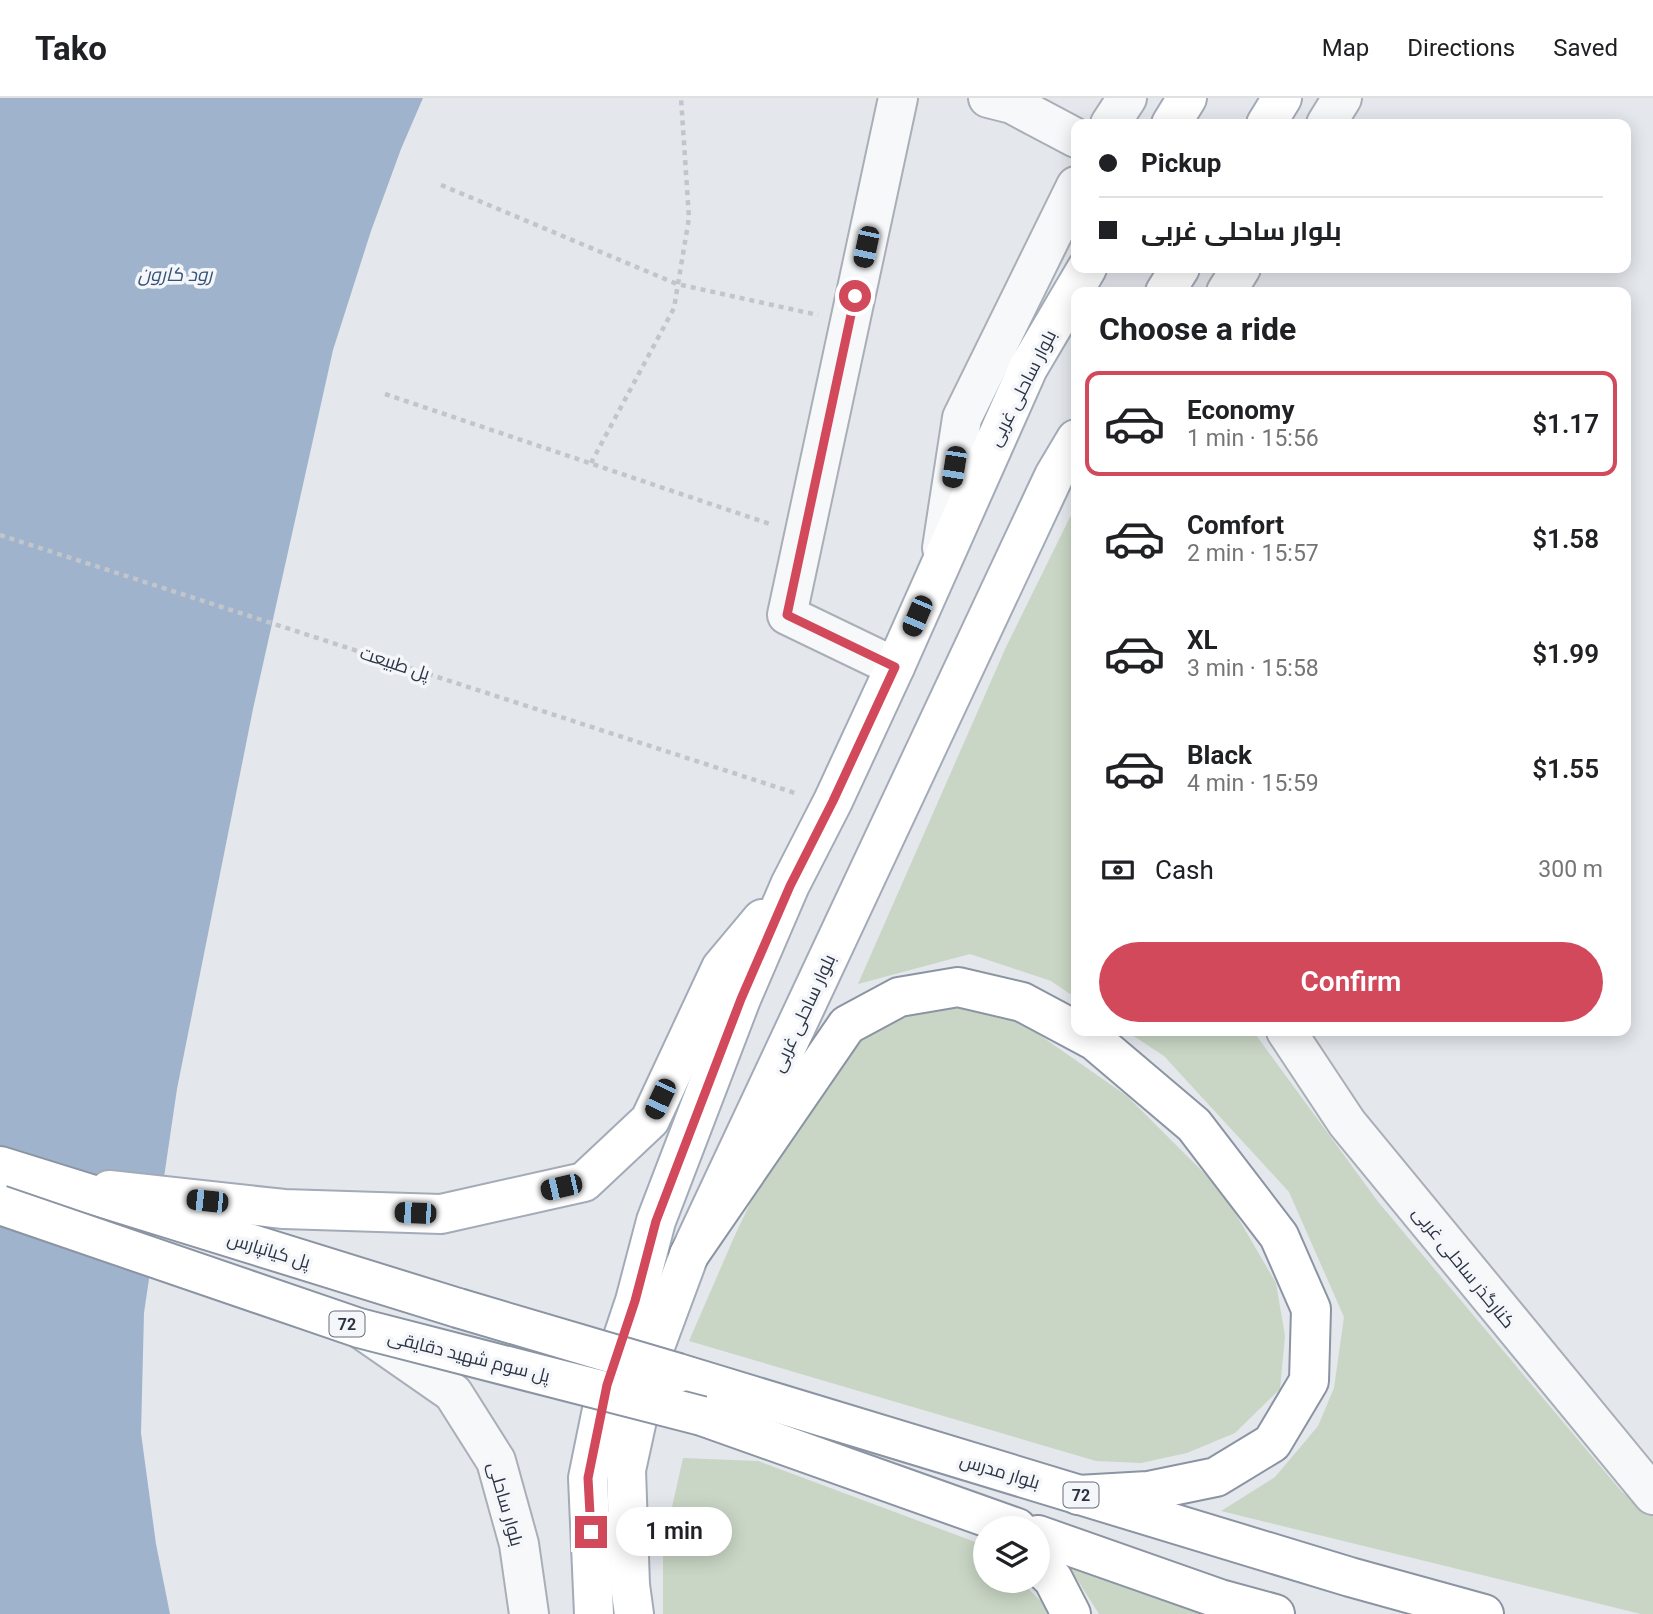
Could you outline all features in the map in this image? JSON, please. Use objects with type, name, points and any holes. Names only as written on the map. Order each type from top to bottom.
[{"type":"main road","points":[[1174,119],[1187,98]]},
{"type":"main road","points":[[1269,119],[1282,98]]},
{"type":"main road","name":"بلوار ساحلی غربی","points":[[594,1614],[588,1478],[607,1385],[635,1301],[656,1221],[741,999],[790,886],[895,667],[1028,368],[1071,295]]},
{"type":"main road","name":"بلوار ساحلی غربی","points":[[634,1614],[630,1585],[626,1470],[650,1360],[689,1255],[1054,475],[1071,447]]},
{"type":"main road","points":[[52,1184],[284,1209],[441,1214],[584,1182],[650,1120],[721,968],[790,886]]},
{"type":"main road","points":[[689,1255],[847,1025],[857,1019],[899,997],[958,987],[1022,1002],[1071,1028]]},
{"type":"main road","points":[[1078,1495],[1148,1491],[1216,1477],[1272,1443],[1310,1381],[1311,1309],[1279,1236],[1194,1125],[1086,1036]]},
{"type":"main road","name":"پل کیانپارس","points":[[0,1166],[678,1373]]},
{"type":"main road","name":"پل سوم شهید دقایقی","points":[[0,1205],[359,1328],[702,1416],[865,1475]]},
{"type":"main road","name":"بلوار مدرس","points":[[678,1373],[1350,1577],[1484,1614]]},
{"type":"main road","points":[[865,1475],[973,1523]]},
{"type":"main road","name":"72","points":[[865,1475],[983,1516]]},
{"type":"main road","points":[[1050,1539],[1220,1599],[1275,1614]]},
{"type":"main road","points":[[1050,1576],[1071,1614]]},
{"type":"street","points":[[895,667],[787,615],[898,98]]},
{"type":"street","points":[[988,98],[1012,104],[1071,135]]},
{"type":"street","points":[[1113,119],[1126,98]]},
{"type":"street","points":[[1329,119],[1342,98]]},
{"type":"street","points":[[939,565],[962,418],[1071,196]]},
{"type":"street","name":"کنارگذر ساحلی غربی","points":[[1289,1036],[1347,1123],[1640,1483],[1653,1495]]},
{"type":"street","name":"بلوار ساحلی","points":[[359,1328],[453,1393],[496,1461],[519,1544],[528,1614]]},
{"type":"street","points":[[1220,1599],[1261,1614]]},
{"type":"path","points":[[591,463],[674,308],[689,219],[681,98]]},
{"type":"path","points":[[441,185],[677,285],[850,321]]},
{"type":"path","points":[[385,394],[804,535]]},
{"type":"path","name":"پل طبیعت","points":[[0,535],[789,790]]},
{"type":"green space","points":[[1071,515],[1071,995],[1051,981],[970,954],[858,984],[1006,647]]},
{"type":"green space","points":[[950,1006],[1021,1022],[1127,1096],[1223,1192],[1276,1283],[1285,1336],[1280,1389],[1235,1433],[1187,1453],[1141,1463],[1096,1461],[689,1341],[767,1168],[853,1042],[904,1010]]},
{"type":"green space","points":[[1134,1036],[1257,1036],[1379,1203],[1622,1492],[1653,1515],[1653,1614],[1641,1614],[1221,1511],[1275,1477],[1318,1426],[1334,1388],[1344,1317],[1289,1192],[1164,1056]]},
{"type":"green space","points":[[683,1458],[758,1461],[973,1541],[973,1593],[1033,1593],[1042,1602],[1047,1614],[663,1614],[663,1547]]},
{"type":"green space","points":[[1068,1565],[1206,1614],[1099,1614]]},
{"type":"water","name":"رود کارون","points":[[0,98],[423,98],[371,231],[333,350],[253,709],[177,1089],[144,1313],[141,1433],[156,1544],[170,1614],[0,1614]]},
{"type":"route","points":[[591,1532],[588,1478],[607,1385],[635,1301],[656,1221],[741,999],[790,886],[895,667],[787,615],[855,296]]}]
